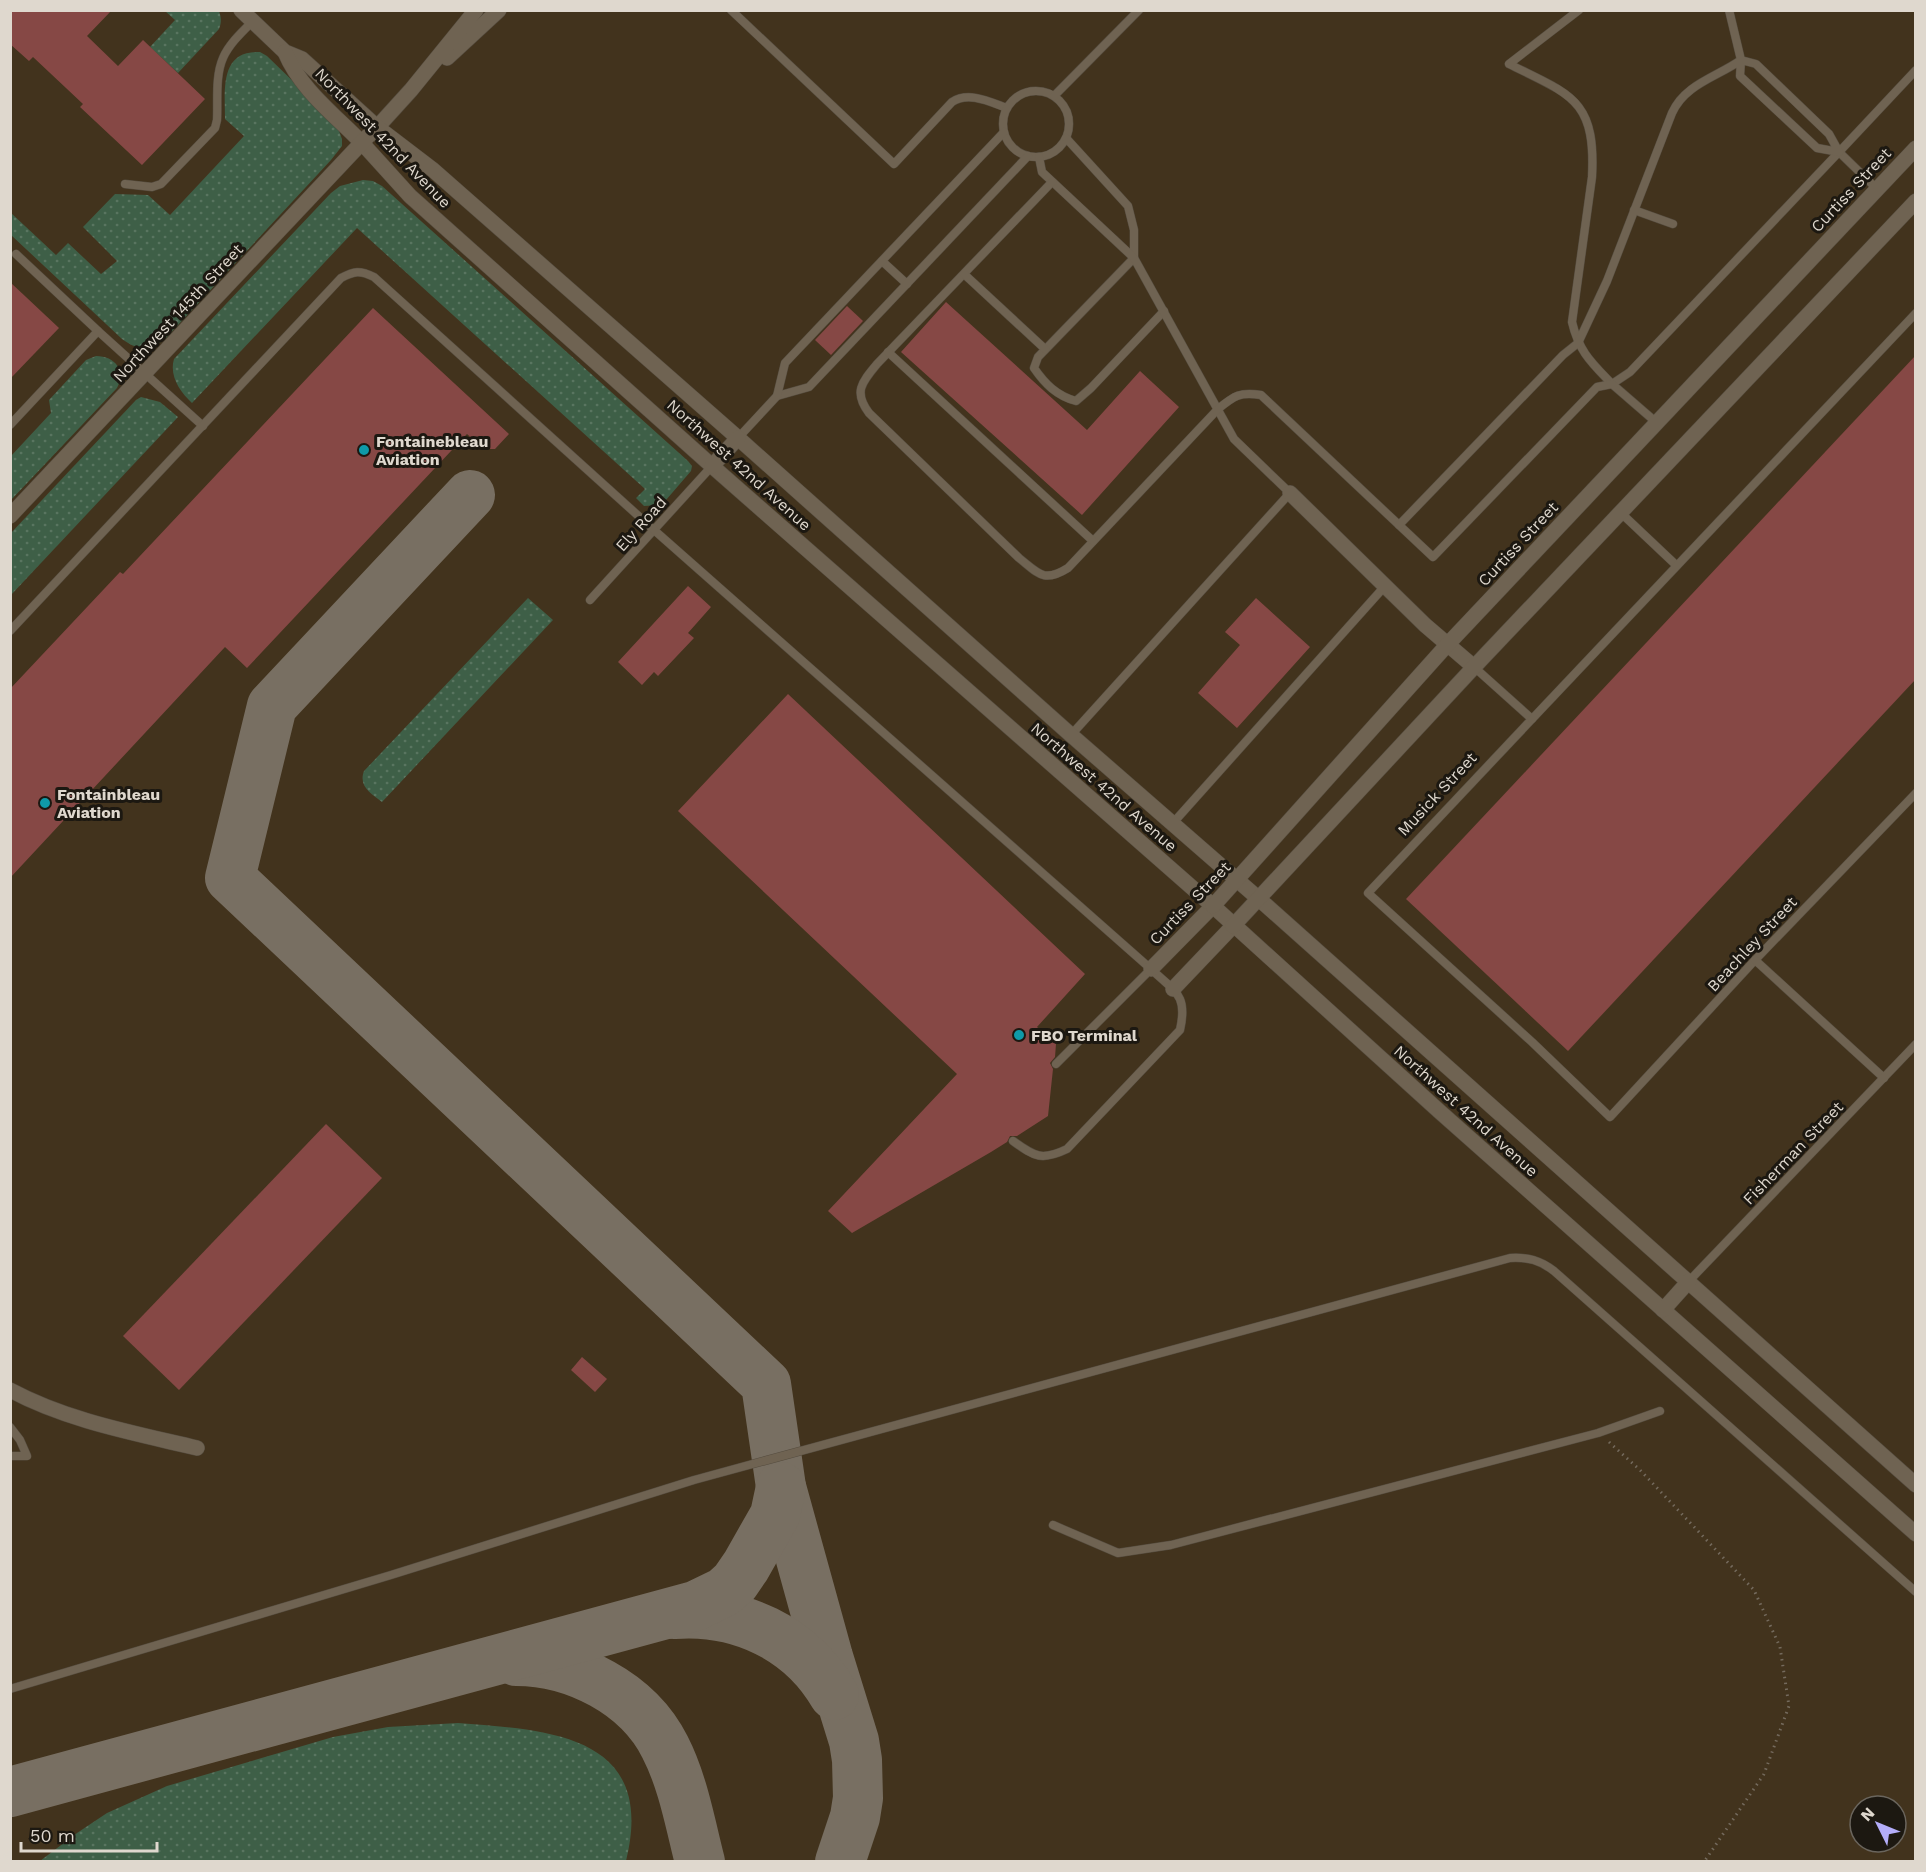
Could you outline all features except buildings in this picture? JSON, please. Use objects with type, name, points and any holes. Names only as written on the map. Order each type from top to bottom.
[{"type":"street","points":[[411,90],[476,10]]},
{"type":"street","points":[[411,90],[499,10]]},
{"type":"street","name":"Northwest 42nd Avenue","points":[[247,16],[285,52],[302,59],[370,135],[410,196],[712,466],[1213,906],[1916,1534]]},
{"type":"street","name":"Northwest 42nd Avenue","points":[[285,52],[291,67],[308,89],[370,135],[432,170],[1259,899],[1916,1485]]},
{"type":"street","name":"Northwest 145th Street","points":[[10,516],[411,90]]},
{"type":"street","name":"Curtiss Street","points":[[1151,969],[1237,880],[1447,645],[1916,148]]},
{"type":"street","points":[[1173,989],[1474,667],[1916,201]]},
{"type":"street","points":[[712,466],[738,438]]},
{"type":"street","points":[[1290,493],[1447,645],[1474,667]]},
{"type":"street","points":[[1663,1310],[1689,1281]]},
{"type":"street","points":[[10,1390],[39,1405],[128,1432],[197,1448]]},
{"type":"lane","points":[[731,10],[894,164],[959,97],[978,99],[1007,108]]},
{"type":"lane","points":[[1053,96],[1139,10]]},
{"type":"lane","points":[[1579,10],[1509,64],[1566,92],[1580,106],[1586,117],[1593,158],[1572,322],[1578,343],[1590,362],[1657,423]]},
{"type":"lane","points":[[1729,10],[1741,60],[1740,76],[1817,148],[1839,152]]},
{"type":"lane","points":[[125,183],[152,187],[161,184],[215,128],[223,58],[247,16]]},
{"type":"lane","points":[[1399,525],[1563,355],[1578,343],[1607,281],[1676,103],[1690,89],[1741,60],[1756,64],[1829,134],[1839,152],[1877,189]]},
{"type":"lane","points":[[1052,182],[888,352],[864,380],[860,393],[862,404],[869,413],[1019,558],[1040,575],[1055,576],[1068,568],[1218,409],[1232,397],[1244,393],[1261,395],[1433,557],[1597,387],[1612,384],[1630,372],[1916,70]]},
{"type":"lane","points":[[1033,91],[1053,96],[1066,110],[1069,120],[1066,138],[1059,147],[1050,154],[1039,157],[1028,156],[1012,147],[1004,132],[1003,123],[1007,108],[1023,94],[1033,91]]},
{"type":"lane","points":[[738,438],[777,396],[785,363],[1004,132]]},
{"type":"lane","points":[[1066,138],[1128,206],[1134,230],[1134,258],[1045,349],[1038,357],[1034,368],[1044,382],[1065,398],[1076,401],[1164,311]]},
{"type":"lane","points":[[777,396],[809,387],[1028,156]]},
{"type":"lane","points":[[1039,157],[1042,172],[1134,258],[1234,439],[1290,493],[1071,735]]},
{"type":"lane","points":[[1634,210],[1672,224]]},
{"type":"lane","points":[[16,254],[203,426]]},
{"type":"lane","points":[[882,261],[907,284]]},
{"type":"lane","points":[[10,631],[341,278],[353,271],[374,276],[654,530],[1179,995],[1184,1012],[1180,1030],[1067,1149],[1051,1157],[1033,1155],[1013,1141]]},
{"type":"lane","points":[[964,274],[1045,349]]},
{"type":"lane","points":[[1474,667],[1532,719],[1916,313]]},
{"type":"lane","points":[[10,426],[98,331]]},
{"type":"lane","points":[[888,352],[1093,541]]},
{"type":"lane","name":"Ely Road","points":[[590,600],[712,466]]},
{"type":"lane","points":[[1621,513],[1676,565]]},
{"type":"lane","points":[[1173,823],[1385,586]]},
{"type":"lane","name":"Musick Street","points":[[1532,719],[1368,893],[1532,1041],[1611,1117]]},
{"type":"lane","name":"Beachley Street","points":[[1611,1117],[1755,960],[1916,793]]},
{"type":"lane","points":[[1755,960],[1884,1078]]},
{"type":"lane","points":[[1056,1064],[1151,969]]},
{"type":"lane","name":"Fisherman Street","points":[[1689,1281],[1916,1044]]},
{"type":"lane","points":[[10,1689],[391,1575],[694,1480],[1499,1261],[1521,1258],[1545,1264],[1554,1271],[1916,1592]]},
{"type":"lane","points":[[1053,1525],[1118,1553],[1170,1545],[1598,1433],[1660,1410]]},
{"type":"lane","points":[[10,1427],[20,1440],[27,1456],[10,1456]]},
{"type":"path","points":[[1598,1433],[1640,1470],[1754,1590],[1780,1647],[1789,1706],[1764,1774],[1704,1862]]},
{"type":"shaded area","points":[[11,11],[1915,11],[1915,1861],[11,1861]]},
{"type":"green space","points":[[165,11],[219,11],[220,15],[219,29],[178,73],[150,47],[175,20]]},
{"type":"green space","points":[[260,52],[267,56],[336,123],[342,146],[166,338],[150,347],[134,346],[122,339],[11,235],[10,212],[56,255],[68,243],[101,274],[117,261],[83,227],[115,194],[148,195],[170,215],[244,136],[225,119],[227,74],[237,58],[247,53]]},
{"type":"green space","points":[[363,180],[373,181],[382,186],[688,461],[692,466],[691,471],[666,500],[659,505],[644,506],[636,498],[645,489],[357,228],[192,403],[188,399],[174,377],[174,359],[331,193],[340,186]]},
{"type":"green space","points":[[96,356],[109,359],[120,370],[120,382],[117,388],[11,500],[11,456],[51,413],[49,400],[86,360]]},
{"type":"green space","points":[[141,397],[160,402],[178,417],[11,595],[11,533]]},
{"type":"green space","points":[[528,598],[553,620],[382,802],[370,793],[364,786],[364,771]]},
{"type":"green space","points":[[458,1723],[527,1730],[560,1737],[588,1747],[611,1764],[626,1787],[631,1819],[626,1861],[40,1861],[107,1813],[167,1786],[333,1737],[388,1727]]},
{"type":"taxiway","points":[[470,495],[272,706],[230,878],[766,1384],[781,1487],[854,1741],[857,1760],[858,1798],[855,1817],[840,1862]]},
{"type":"taxiway","points":[[10,1792],[695,1606],[724,1592],[735,1582],[775,1515],[781,1487]]},
{"type":"taxiway","points":[[674,1614],[722,1617],[744,1622],[766,1631],[786,1643],[804,1658],[834,1695]]},
{"type":"taxiway","points":[[516,1661],[538,1662],[582,1674],[621,1696],[638,1711],[653,1728],[665,1747],[677,1774],[700,1862]]},
{"type":"place","name":"Fontainebleau Aviation","points":[[364,450]]},
{"type":"place","name":"Fontainbleau Aviation","points":[[45,803]]},
{"type":"place","name":"FBO Terminal","points":[[1019,1035]]}]
